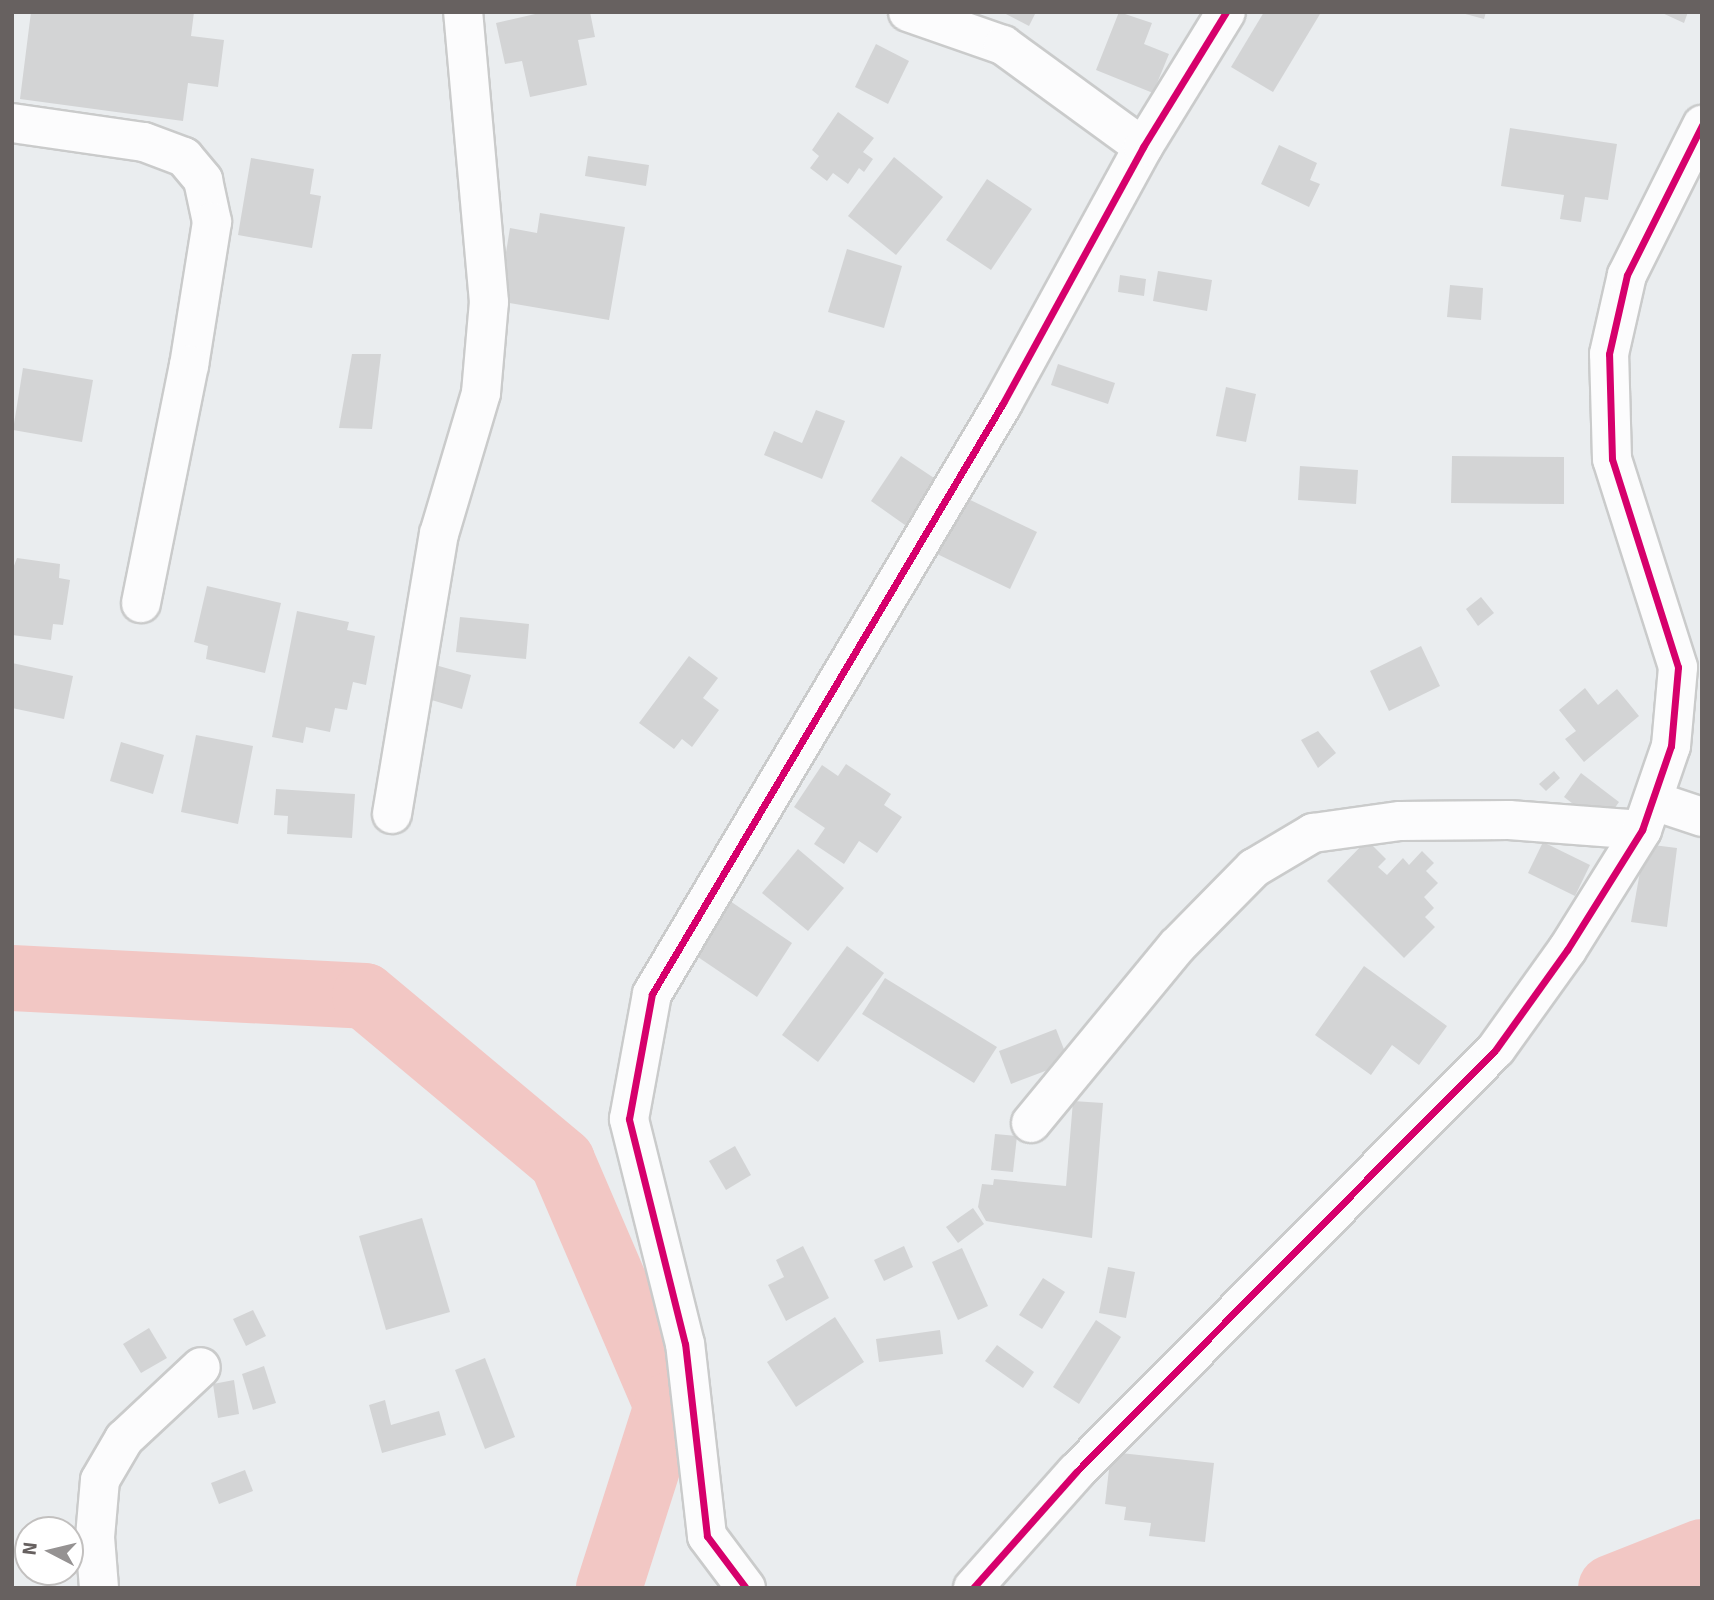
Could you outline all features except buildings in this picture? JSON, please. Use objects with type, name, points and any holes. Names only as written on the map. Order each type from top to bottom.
[{"type":"street","points":[[392,814],[439,534],[481,393],[489,302],[463,12]]},
{"type":"street","points":[[908,12],[1003,45],[1143,147]]},
{"type":"street","points":[[746,1588],[707,1535],[685,1344],[629,1119],[652,993],[1003,403],[1143,147],[1226,12]]},
{"type":"street","points":[[12,124],[144,142],[184,157],[203,180],[212,222],[189,365],[141,603]]},
{"type":"street","points":[[973,1588],[1104,1443],[1496,1049],[1567,950],[1648,815],[1671,746],[1678,667],[1612,459],[1609,354],[1627,275],[1702,125]]},
{"type":"street","points":[[1031,1123],[1177,946],[1254,868],[1313,833],[1400,821],[1648,815],[1702,817]]},
{"type":"street","points":[[99,1588],[94,1537],[100,1480],[124,1439],[201,1367]]},
{"type":"waterway","points":[[12,978],[365,996],[562,1161],[667,1406],[609,1588]]},
{"type":"waterway","points":[[1611,1588],[1702,1552]]},
{"type":"cycle path","points":[[746,1588],[707,1536],[685,1344],[629,1119],[652,994],[1003,403],[1143,147],[1226,12]]},
{"type":"cycle path","points":[[973,1588],[1076,1472],[1496,1049],[1567,950],[1642,830],[1671,746],[1678,667],[1612,459],[1609,354],[1627,275],[1702,125]]}]
